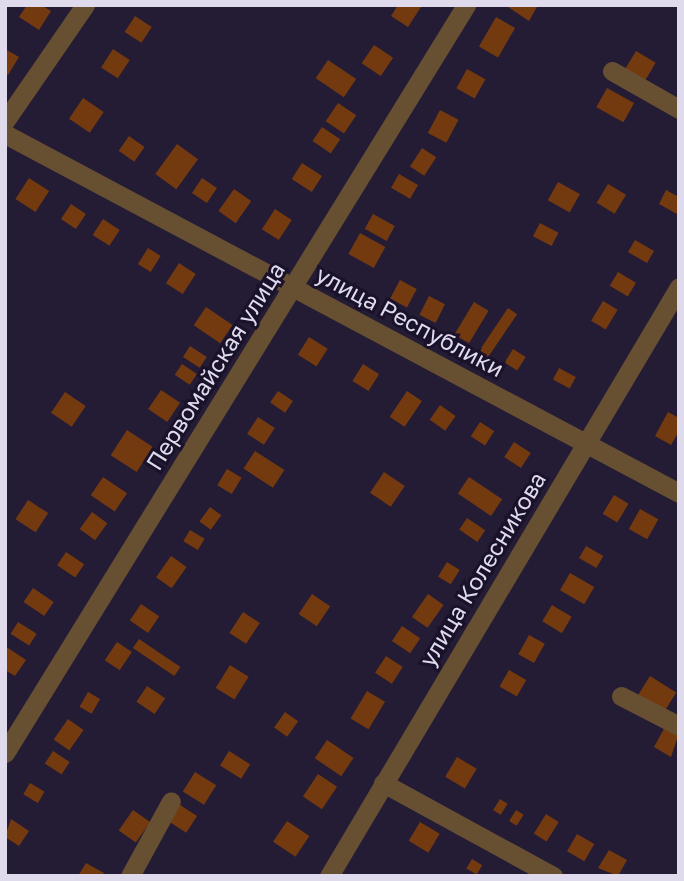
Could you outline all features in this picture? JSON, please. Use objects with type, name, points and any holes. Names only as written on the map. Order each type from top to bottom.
[{"type":"street","points":[[5,121],[85,5]]},
{"type":"street","name":"Первомайская улица","points":[[5,753],[466,5]]},
{"type":"street","points":[[612,71],[679,109]]},
{"type":"street","name":"улица Республики","points":[[5,134],[679,493]]},
{"type":"street","name":"улица Колесникова","points":[[328,876],[679,287]]},
{"type":"street","points":[[621,696],[679,726]]},
{"type":"street","points":[[383,783],[553,876]]},
{"type":"street","points":[[130,876],[171,801]]},
{"type":"building","points":[[27,5],[41,5],[51,11],[39,30],[19,17]]},
{"type":"building","points":[[398,5],[421,7],[408,27],[391,16]]},
{"type":"building","points":[[505,5],[538,5],[529,21]]},
{"type":"building","points":[[135,16],[152,27],[141,43],[125,32]]},
{"type":"building","points":[[496,17],[515,28],[498,57],[479,46]]},
{"type":"building","points":[[374,45],[393,58],[381,76],[362,63]]},
{"type":"building","points":[[5,49],[19,57],[8,75],[5,73]]},
{"type":"building","points":[[113,49],[130,60],[118,78],[101,67]]},
{"type":"building","points":[[636,51],[656,63],[644,82],[625,70]]},
{"type":"building","points":[[328,60],[356,79],[344,97],[316,78]]},
{"type":"building","points":[[467,69],[485,79],[475,98],[456,88]]},
{"type":"building","points":[[607,88],[634,103],[623,122],[596,107]]},
{"type":"building","points":[[83,98],[104,112],[90,133],[69,119]]},
{"type":"building","points":[[338,103],[356,115],[344,134],[326,121]]},
{"type":"building","points":[[440,110],[459,120],[446,143],[428,133]]},
{"type":"building","points":[[322,127],[340,139],[331,153],[312,141]]},
{"type":"building","points":[[129,136],[145,147],[134,162],[119,151]]},
{"type":"building","points":[[177,144],[198,159],[176,189],[155,174]]},
{"type":"building","points":[[422,148],[436,157],[424,176],[410,166]]},
{"type":"building","points":[[302,163],[322,176],[312,192],[292,179]]},
{"type":"building","points":[[399,174],[418,185],[410,199],[391,188]]},
{"type":"building","points":[[29,178],[49,191],[36,212],[15,199]]},
{"type":"building","points":[[202,178],[217,188],[207,203],[192,193]]},
{"type":"building","points":[[558,182],[580,194],[570,212],[548,200]]},
{"type":"building","points":[[608,184],[626,195],[615,214],[597,203]]},
{"type":"building","points":[[234,189],[251,201],[236,223],[219,211]]},
{"type":"building","points":[[666,190],[679,197],[677,214],[659,204]]},
{"type":"building","points":[[71,204],[86,214],[76,229],[61,219]]},
{"type":"building","points":[[275,209],[292,220],[279,240],[262,229]]},
{"type":"building","points":[[373,214],[395,226],[387,241],[365,229]]},
{"type":"building","points":[[103,219],[120,230],[109,246],[93,235]]},
{"type":"building","points":[[540,223],[559,233],[551,246],[533,236]]},
{"type":"building","points":[[360,233],[385,247],[374,268],[348,254]]},
{"type":"building","points":[[635,240],[654,251],[647,263],[628,252]]},
{"type":"building","points":[[148,248],[161,256],[151,272],[138,264]]},
{"type":"building","points":[[179,263],[196,274],[183,294],[166,283]]},
{"type":"building","points":[[618,272],[636,283],[628,297],[610,286]]},
{"type":"building","points":[[400,280],[417,289],[407,307],[390,299]]},
{"type":"building","points":[[429,296],[445,304],[436,323],[419,315]]},
{"type":"building","points":[[603,301],[618,310],[606,329],[591,321]]},
{"type":"building","points":[[474,302],[489,311],[469,343],[454,335]]},
{"type":"building","points":[[206,307],[233,325],[220,343],[194,325]]},
{"type":"building","points":[[508,308],[517,314],[487,358],[478,352]]},
{"type":"building","points":[[309,337],[328,349],[317,366],[298,355]]},
{"type":"building","points":[[190,346],[207,357],[200,368],[183,357]]},
{"type":"building","points":[[513,349],[526,357],[517,371],[505,363]]},
{"type":"building","points":[[182,364],[197,374],[190,385],[175,375]]},
{"type":"building","points":[[363,364],[379,374],[369,391],[352,381]]},
{"type":"building","points":[[559,368],[576,377],[570,388],[553,379]]},
{"type":"building","points":[[161,390],[180,403],[167,422],[148,409]]},
{"type":"building","points":[[278,391],[293,401],[285,413],[270,403]]},
{"type":"building","points":[[407,391],[422,401],[405,427],[390,417]]},
{"type":"building","points":[[65,392],[86,406],[72,427],[51,413]]},
{"type":"building","points":[[440,405],[456,416],[445,431],[430,420]]},
{"type":"building","points":[[668,412],[679,418],[679,431],[671,445],[655,436]]},
{"type":"building","points":[[258,417],[275,428],[264,445],[247,434]]},
{"type":"building","points":[[480,422],[494,431],[485,446],[471,436]]},
{"type":"building","points":[[127,430],[153,447],[137,472],[111,455]]},
{"type":"building","points":[[514,442],[531,453],[521,468],[504,457]]},
{"type":"building","points":[[255,451],[284,470],[273,488],[244,469]]},
{"type":"building","points":[[227,469],[242,478],[232,494],[217,485]]},
{"type":"building","points":[[384,472],[405,486],[391,507],[370,493]]},
{"type":"building","points":[[103,477],[127,493],[115,511],[91,495]]},
{"type":"building","points":[[469,477],[502,499],[491,516],[458,494]]},
{"type":"building","points":[[614,495],[629,504],[617,523],[603,514]]},
{"type":"building","points":[[28,500],[48,513],[36,532],[15,519]]},
{"type":"building","points":[[210,507],[221,515],[211,530],[199,522]]},
{"type":"building","points":[[640,509],[658,519],[647,539],[629,529]]},
{"type":"building","points":[[92,512],[107,523],[95,540],[80,529]]},
{"type":"building","points":[[467,518],[485,530],[477,542],[459,530]]},
{"type":"building","points":[[190,530],[205,539],[198,550],[183,541]]},
{"type":"building","points":[[586,546],[603,556],[596,568],[579,558]]},
{"type":"building","points":[[66,552],[84,564],[75,578],[57,565]]},
{"type":"building","points":[[171,556],[187,567],[172,588],[156,577]]},
{"type":"building","points":[[447,562],[460,570],[451,584],[438,576]]},
{"type":"building","points":[[570,573],[594,587],[584,604],[560,590]]},
{"type":"building","points":[[33,588],[54,602],[44,616],[23,602]]},
{"type":"building","points":[[312,594],[330,606],[317,626],[299,614]]},
{"type":"building","points":[[428,594],[444,605],[428,628],[412,617]]},
{"type":"building","points":[[141,604],[159,616],[148,633],[130,621]]},
{"type":"building","points":[[552,605],[572,617],[562,633],[542,621]]},
{"type":"building","points":[[243,612],[260,623],[246,644],[229,633]]},
{"type":"building","points":[[18,622],[37,634],[29,646],[11,634]]},
{"type":"building","points":[[402,626],[420,638],[410,653],[392,641]]},
{"type":"building","points":[[529,635],[545,644],[534,663],[518,654]]},
{"type":"building","points":[[139,639],[180,667],[174,676],[133,648]]},
{"type":"building","points":[[117,642],[132,652],[120,670],[105,660]]},
{"type":"building","points":[[5,646],[26,660],[15,676],[5,670]]},
{"type":"building","points":[[386,656],[403,667],[392,684],[375,673]]},
{"type":"building","points":[[230,665],[249,677],[234,700],[216,688]]},
{"type":"building","points":[[509,670],[526,680],[517,696],[500,686]]},
{"type":"building","points":[[650,676],[676,692],[664,712],[638,696]]},
{"type":"building","points":[[147,686],[165,698],[155,714],[136,702]]},
{"type":"building","points":[[367,691],[385,702],[369,729],[351,718]]},
{"type":"building","points":[[88,692],[100,699],[92,714],[80,707]]},
{"type":"building","points":[[285,712],[298,721],[287,737],[274,728]]},
{"type":"building","points":[[68,719],[84,730],[69,750],[54,739]]},
{"type":"building","points":[[666,725],[679,733],[671,757],[654,747]]},
{"type":"building","points":[[327,740],[354,758],[341,776],[315,758]]},
{"type":"building","points":[[53,751],[70,762],[62,774],[45,764]]},
{"type":"building","points":[[229,751],[250,764],[241,779],[220,765]]},
{"type":"building","points":[[457,757],[477,769],[465,789],[445,777]]},
{"type":"building","points":[[195,772],[216,785],[204,805],[183,792]]},
{"type":"building","points":[[318,774],[337,787],[322,809],[303,796]]},
{"type":"building","points":[[30,783],[45,792],[38,803],[23,794]]},
{"type":"building","points":[[500,799],[508,804],[501,815],[493,810]]},
{"type":"building","points":[[177,803],[197,816],[186,833],[166,820]]},
{"type":"building","points":[[133,810],[150,822],[136,843],[119,830]]},
{"type":"building","points":[[516,810],[524,815],[517,826],[509,821]]},
{"type":"building","points":[[546,814],[559,822],[547,841],[534,834]]},
{"type":"building","points":[[11,819],[29,831],[19,846],[5,837]]},
{"type":"building","points":[[287,821],[309,836],[295,857],[273,842]]},
{"type":"building","points":[[420,822],[440,834],[428,853],[409,841]]},
{"type":"building","points":[[577,834],[594,844],[584,861],[567,851]]},
{"type":"building","points":[[609,850],[627,860],[618,876],[598,868]]},
{"type":"building","points":[[472,859],[482,865],[477,875],[466,868]]},
{"type":"building","points":[[86,863],[104,873],[102,876],[78,876]]}]
